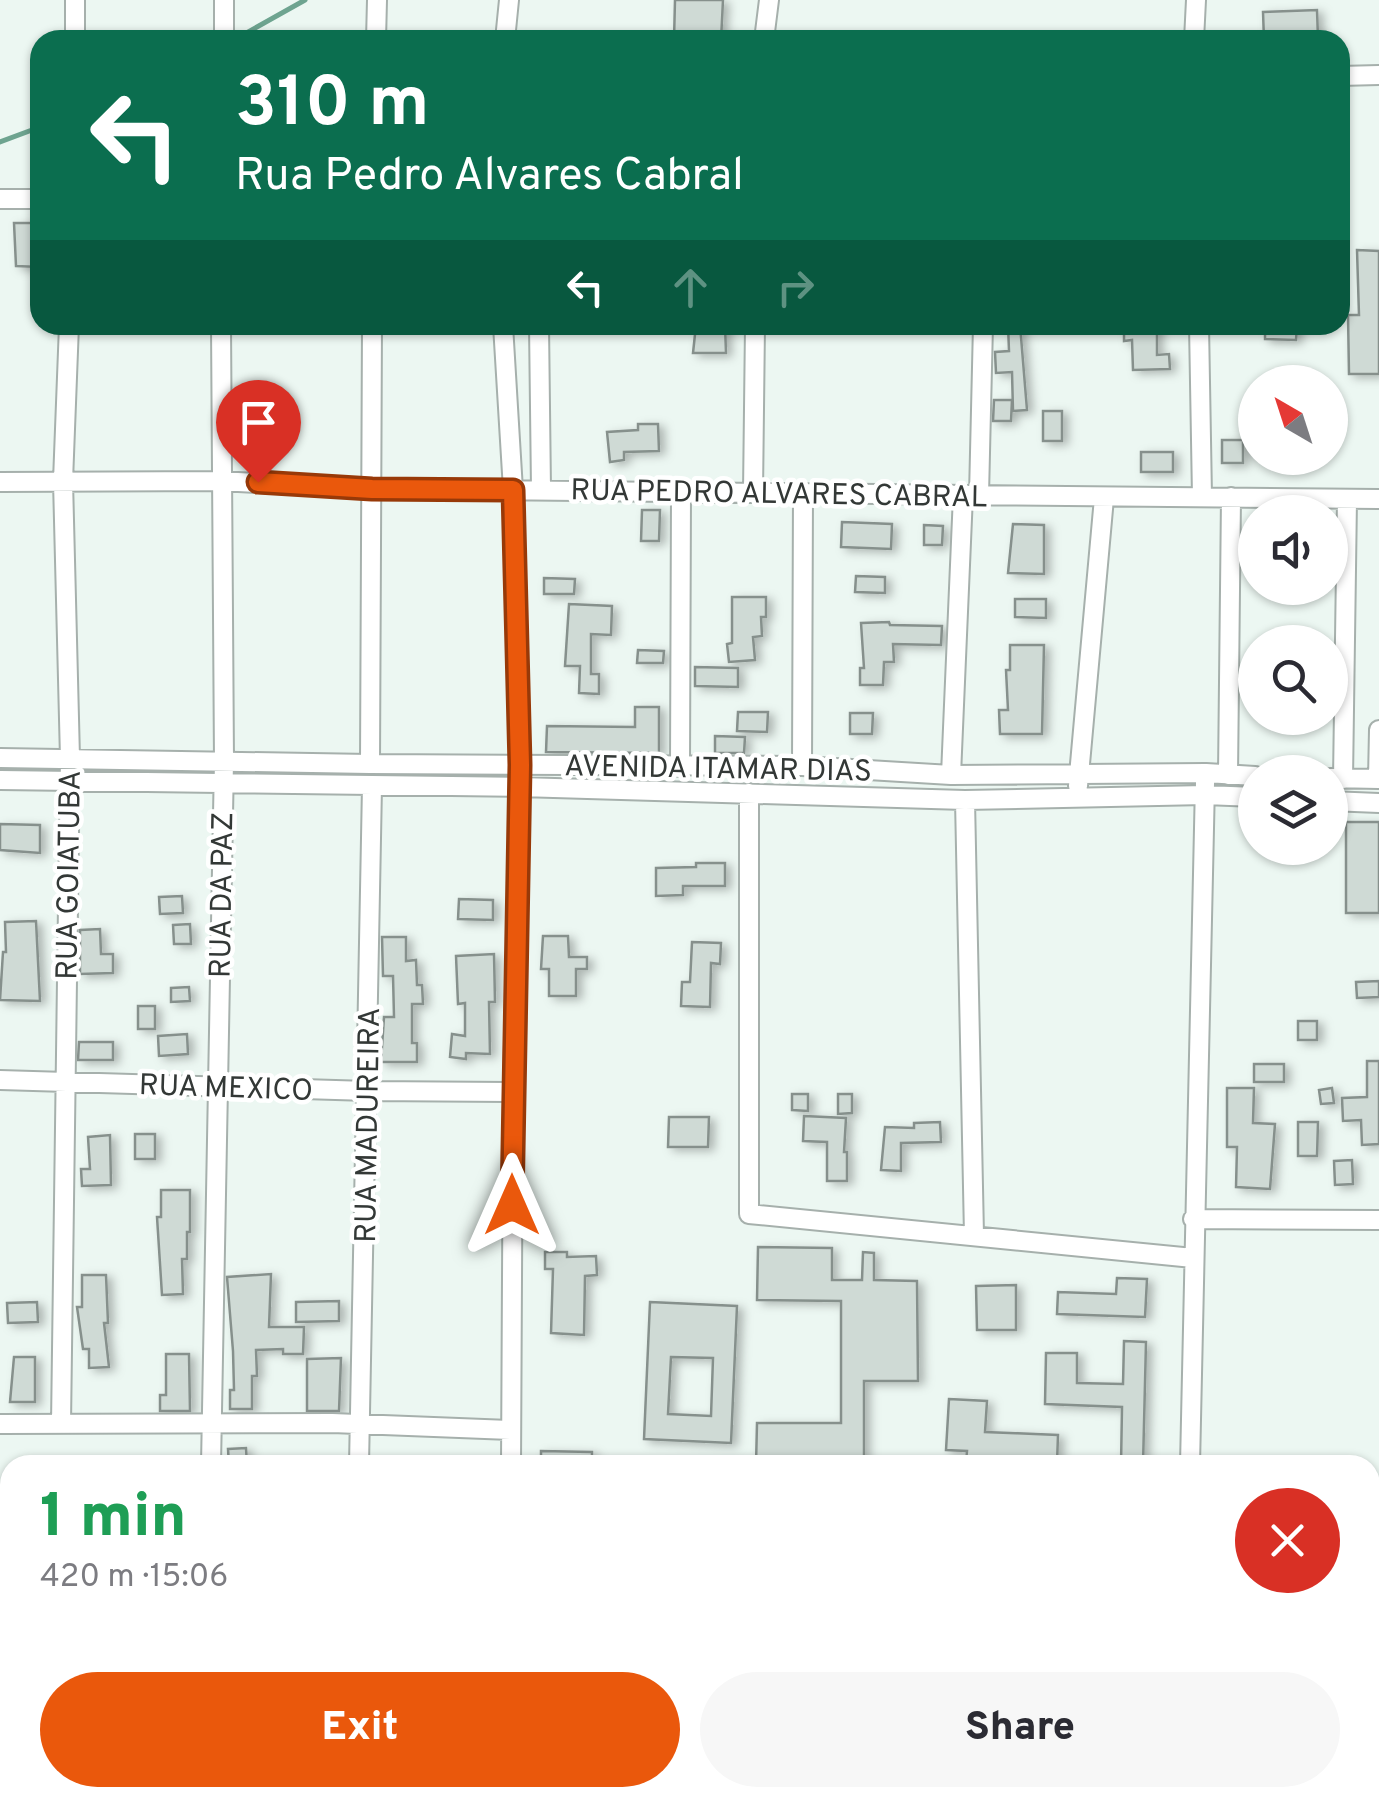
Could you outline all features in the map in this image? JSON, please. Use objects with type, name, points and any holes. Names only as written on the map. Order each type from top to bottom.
[{"type":"street","points":[[75,30],[76,0]]},
{"type":"street","points":[[224,0],[224,30]]},
{"type":"street","points":[[376,30],[377,0]]},
{"type":"street","points":[[506,30],[509,0]]},
{"type":"street","points":[[765,30],[769,0]]},
{"type":"street","points":[[1194,30],[1196,0]]},
{"type":"street","points":[[1350,76],[1379,75]]},
{"type":"street","points":[[0,199],[30,200]]},
{"type":"street","name":"RUA GOIATUBA","points":[[62,1424],[70,781],[63,480],[69,335]]},
{"type":"street","name":"RUA DA PAZ","points":[[210,1455],[224,761],[221,335]]},
{"type":"street","points":[[370,764],[372,335]]},
{"type":"street","points":[[505,335],[520,765],[511,1455]]},
{"type":"street","points":[[540,335],[541,490]]},
{"type":"street","points":[[753,492],[755,335]]},
{"type":"street","points":[[951,775],[982,335]]},
{"type":"street","points":[[1198,335],[1202,497]]},
{"type":"street","name":"RUA PEDRO ALVARES CABRAL","points":[[0,482],[220,480],[372,489],[1238,497]]},
{"type":"street","points":[[680,766],[681,492]]},
{"type":"street","points":[[802,766],[803,493]]},
{"type":"street","points":[[1228,774],[1232,497]]},
{"type":"street","points":[[1077,798],[1104,498]]},
{"type":"street","name":"RUA PEDRO ALVARES CABRAL","points":[[1348,500],[1379,499]]},
{"type":"street","points":[[1337,755],[1342,605]]},
{"type":"street","points":[[1348,779],[1379,780],[1379,730]]},
{"type":"street","name":"AVENIDA ITAMAR DIAS","points":[[0,758],[802,766],[951,775],[1238,775]]},
{"type":"street","points":[[1190,1455],[1206,773]]},
{"type":"street","name":"AVENIDA ITAMAR DIAS","points":[[0,780],[520,786],[965,800],[1238,796]]},
{"type":"street","name":"RUA MADUREIRA","points":[[359,1455],[372,786]]},
{"type":"street","points":[[749,793],[749,1214],[1192,1258]]},
{"type":"street","points":[[965,800],[974,1235]]},
{"type":"street","points":[[1348,801],[1379,803]]},
{"type":"street","name":"RUA MEXICO","points":[[0,1080],[513,1092]]},
{"type":"street","points":[[1193,1220],[1379,1220]]},
{"type":"street","points":[[0,1424],[360,1425],[511,1430]]},
{"type":"building","points":[[675,0],[723,0],[722,30],[674,30]]},
{"type":"building","points":[[1317,10],[1318,30],[1264,30],[1263,12]]},
{"type":"building","points":[[14,223],[30,223],[30,267],[16,266]]},
{"type":"building","points":[[1357,250],[1379,251],[1379,374],[1349,374],[1350,315],[1359,315]]},
{"type":"building","points":[[695,335],[725,335],[726,353],[693,353]]},
{"type":"building","points":[[1008,335],[1021,335],[1027,410],[1013,411],[1012,372],[996,373],[995,352],[1009,351]]},
{"type":"building","points":[[1124,335],[1157,335],[1157,355],[1169,354],[1170,369],[1133,370],[1132,340],[1124,341]]},
{"type":"building","points":[[1265,335],[1296,335],[1296,340],[1265,339]]},
{"type":"building","points":[[994,400],[1012,400],[1011,421],[993,421]]},
{"type":"building","points":[[1043,411],[1062,411],[1062,441],[1043,441]]},
{"type":"building","points":[[638,424],[658,424],[659,451],[624,452],[624,460],[610,462],[607,432],[638,430]]},
{"type":"building","points":[[1222,440],[1238,440],[1238,463],[1222,463]]},
{"type":"building","points":[[1141,452],[1173,452],[1173,472],[1141,472]]},
{"type":"building","points":[[642,510],[660,510],[659,541],[641,541]]},
{"type":"building","points":[[842,522],[892,524],[891,549],[841,547]]},
{"type":"building","points":[[1013,524],[1044,525],[1044,574],[1008,573]]},
{"type":"building","points":[[924,525],[943,526],[942,545],[924,545]]},
{"type":"building","points":[[856,576],[885,577],[885,593],[855,592]]},
{"type":"building","points":[[544,578],[575,579],[574,594],[544,594]]},
{"type":"building","points":[[732,597],[766,597],[762,636],[753,637],[755,660],[729,662]]},
{"type":"building","points":[[1015,599],[1046,599],[1046,618],[1015,617]]},
{"type":"building","points":[[569,604],[612,606],[611,635],[591,634],[591,674],[599,674],[599,694],[579,693],[580,666],[565,666]]},
{"type":"building","points":[[861,623],[942,626],[941,645],[893,644],[894,662],[884,662],[883,685],[860,685],[860,668],[864,668]]},
{"type":"building","points":[[1010,645],[1044,645],[1042,734],[1000,734],[999,710],[1008,710],[1006,670],[1010,670]]},
{"type":"building","points":[[638,650],[664,651],[663,663],[637,663]]},
{"type":"building","points":[[695,667],[738,668],[738,687],[695,686]]},
{"type":"building","points":[[635,707],[659,707],[659,753],[546,752],[547,726],[635,727]]},
{"type":"building","points":[[738,712],[768,712],[767,732],[737,731]]},
{"type":"building","points":[[850,713],[873,713],[872,734],[850,734]]},
{"type":"building","points":[[715,736],[745,737],[744,753],[715,753]]},
{"type":"building","points":[[1348,822],[1379,822],[1379,913],[1346,913]]},
{"type":"building","points":[[0,824],[40,825],[40,853],[0,850]]},
{"type":"building","points":[[696,863],[725,863],[725,886],[683,886],[683,895],[656,896],[656,868],[696,867]]},
{"type":"building","points":[[182,896],[183,913],[160,914],[159,897]]},
{"type":"building","points":[[459,899],[493,900],[493,920],[458,919]]},
{"type":"building","points":[[36,921],[40,1001],[0,1000],[5,922]]},
{"type":"building","points":[[190,924],[191,944],[174,944],[173,925]]},
{"type":"building","points":[[100,929],[101,954],[113,954],[113,973],[80,974],[80,930]]},
{"type":"building","points":[[543,936],[568,936],[569,957],[587,957],[587,969],[576,969],[576,996],[549,996],[549,969],[541,969]]},
{"type":"building","points":[[382,937],[406,937],[406,961],[416,960],[423,1004],[412,1004],[412,1043],[417,1043],[417,1062],[381,1062],[384,1017],[394,1017],[393,976],[383,976]]},
{"type":"building","points":[[692,942],[721,943],[720,964],[711,963],[710,1007],[681,1006],[682,982],[690,982]]},
{"type":"building","points":[[494,954],[495,1002],[489,1002],[490,1054],[466,1053],[466,1059],[450,1057],[452,1034],[465,1036],[465,1003],[458,1004],[456,956]]},
{"type":"building","points":[[1379,981],[1379,997],[1357,998],[1356,982]]},
{"type":"building","points":[[189,987],[190,1001],[171,1002],[171,988]]},
{"type":"building","points":[[138,1006],[155,1006],[155,1029],[138,1029]]},
{"type":"building","points":[[1298,1021],[1317,1021],[1317,1040],[1298,1040]]},
{"type":"building","points":[[187,1034],[188,1054],[159,1056],[158,1036]]},
{"type":"building","points":[[79,1042],[113,1042],[113,1060],[78,1060]]},
{"type":"building","points":[[1367,1061],[1379,1061],[1379,1144],[1362,1145],[1361,1120],[1343,1121],[1342,1098],[1367,1097]]},
{"type":"building","points":[[1254,1064],[1284,1064],[1284,1082],[1254,1082]]},
{"type":"building","points":[[1227,1088],[1254,1088],[1253,1123],[1275,1124],[1270,1189],[1236,1187],[1237,1147],[1227,1147]]},
{"type":"building","points":[[1332,1088],[1334,1103],[1321,1104],[1319,1090]]},
{"type":"building","points":[[792,1094],[808,1094],[808,1111],[792,1110]]},
{"type":"building","points":[[838,1094],[852,1094],[852,1113],[838,1114]]},
{"type":"building","points":[[804,1116],[846,1118],[847,1181],[827,1181],[827,1142],[803,1141]]},
{"type":"building","points":[[669,1117],[709,1117],[708,1147],[668,1147]]},
{"type":"building","points":[[940,1122],[941,1142],[901,1143],[901,1171],[881,1170],[885,1127],[914,1128],[914,1123]]},
{"type":"building","points":[[1298,1122],[1318,1122],[1317,1156],[1298,1156]]},
{"type":"building","points":[[135,1134],[155,1134],[155,1159],[135,1159]]},
{"type":"building","points":[[110,1135],[111,1185],[82,1186],[81,1169],[90,1169],[88,1137]]},
{"type":"building","points":[[1352,1160],[1353,1184],[1335,1185],[1334,1161]]},
{"type":"building","points":[[161,1190],[190,1190],[187,1259],[182,1259],[183,1294],[162,1295],[157,1217],[161,1217]]},
{"type":"building","points":[[758,1247],[832,1248],[832,1280],[862,1280],[863,1252],[874,1253],[874,1280],[917,1281],[918,1381],[864,1381],[864,1455],[756,1455],[757,1423],[841,1423],[841,1301],[757,1300]]},
{"type":"building","points":[[545,1252],[567,1252],[567,1257],[596,1256],[597,1275],[585,1276],[584,1335],[551,1333],[553,1269],[545,1269]]},
{"type":"building","points":[[271,1274],[269,1327],[304,1327],[303,1354],[283,1354],[283,1349],[256,1350],[252,1409],[230,1409],[230,1390],[234,1390],[227,1277]]},
{"type":"building","points":[[82,1275],[106,1275],[108,1323],[104,1323],[109,1367],[89,1368],[89,1349],[83,1349],[77,1307],[82,1307]]},
{"type":"building","points":[[1117,1278],[1147,1279],[1145,1317],[1057,1314],[1058,1292],[1116,1294]]},
{"type":"building","points":[[1016,1285],[1016,1330],[977,1330],[976,1286]]},
{"type":"building","points":[[339,1301],[339,1321],[296,1322],[296,1302]]},
{"type":"building","points":[[37,1302],[38,1322],[8,1323],[7,1303]]},
{"type":"building","points":[[650,1302],[737,1306],[731,1443],[644,1439]],"holes":[[[671,1357],[713,1358],[711,1416],[668,1414]]]},
{"type":"building","points":[[1124,1341],[1146,1342],[1143,1455],[1121,1455],[1122,1407],[1045,1404],[1046,1353],[1077,1353],[1077,1383],[1123,1384]]},
{"type":"building","points":[[166,1354],[189,1354],[190,1411],[160,1411],[160,1395],[166,1395]]},
{"type":"building","points":[[14,1357],[35,1357],[35,1402],[10,1402]]},
{"type":"building","points":[[341,1358],[339,1411],[307,1411],[307,1359]]},
{"type":"building","points":[[949,1399],[987,1401],[985,1432],[1058,1435],[1057,1455],[967,1455],[967,1451],[946,1450]]},
{"type":"building","points":[[246,1448],[246,1455],[228,1455],[228,1449]]},
{"type":"building","points":[[541,1451],[592,1452],[592,1455],[541,1455]]},
{"type":"waterway","points":[[252,30],[305,0]]},
{"type":"waterway","points":[[0,142],[30,131]]},
{"type":"route","points":[[258,482],[372,489],[513,490],[520,765],[512,1205]]}]
